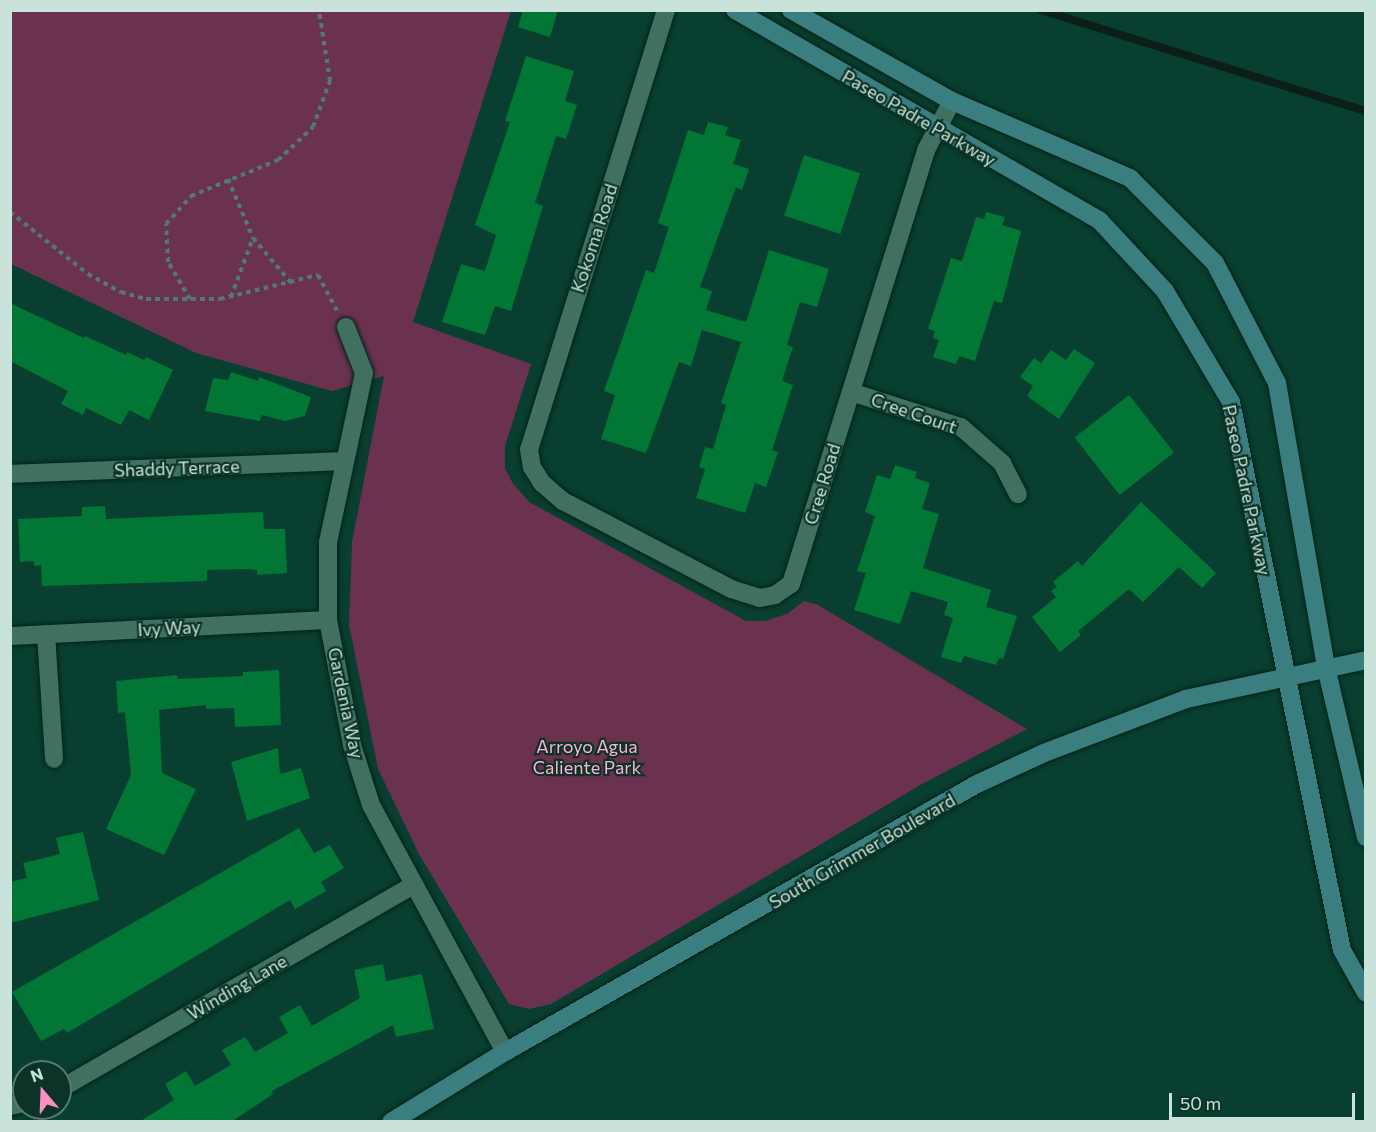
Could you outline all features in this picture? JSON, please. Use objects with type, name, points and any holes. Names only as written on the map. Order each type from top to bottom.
[{"type":"main road","name":"Paseo Padre Parkway","points":[[735,10],[939,130],[1099,220],[1165,291],[1231,402],[1284,675],[1342,950],[1365,993]]},
{"type":"main road","name":"Paseo Padre Parkway","points":[[791,10],[952,101],[1130,178],[1215,263],[1277,383],[1326,667],[1365,837]]},
{"type":"main road","name":"South Grimmer Boulevard","points":[[391,1122],[505,1052],[977,784],[1124,721],[1186,699],[1284,675],[1365,660]]},
{"type":"street","name":"Kokoma Road","points":[[532,467],[529,449],[534,428],[666,10]]},
{"type":"street","name":"Cree Road","points":[[532,467],[542,483],[563,501],[731,589],[760,598],[775,595],[791,584],[926,150],[939,130],[952,101]]},
{"type":"street","name":"Gardenia Way","points":[[346,327],[364,373],[328,542],[328,620],[352,745],[371,805],[505,1052]]},
{"type":"street","name":"Cree Court","points":[[851,392],[962,427],[1002,463],[1018,494]]},
{"type":"street","name":"Shaddy Terrace","points":[[10,474],[344,461]]},
{"type":"street","name":"Ivy Way","points":[[10,636],[328,620]]},
{"type":"street","points":[[46,634],[54,759]]},
{"type":"street","name":"Winding Lane","points":[[72,1082],[414,885]]},
{"type":"path","points":[[191,300],[168,262],[164,241],[166,224],[191,196],[278,160],[313,127],[330,81],[319,10]]},
{"type":"path","points":[[228,179],[253,238],[292,284]]},
{"type":"path","points":[[10,212],[88,274],[121,292],[146,299],[191,300],[231,297],[292,284],[318,275],[346,327]]},
{"type":"path","points":[[231,297],[253,238]]},
{"type":"green space","name":"Arroyo Agua Caliente Park","points":[[10,11],[511,11],[413,322],[531,364],[505,446],[505,468],[512,482],[529,502],[746,621],[765,621],[787,614],[804,601],[818,605],[1027,729],[922,784],[551,1004],[529,1009],[509,1004],[419,854],[378,769],[349,625],[352,542],[384,376],[332,391],[196,353],[11,264]]},
{"type":"building","points":[[523,10],[558,10],[550,37],[518,27]]},
{"type":"building","points":[[526,56],[574,71],[565,101],[577,105],[566,139],[556,136],[535,203],[543,206],[511,311],[495,306],[485,335],[442,322],[461,264],[485,271],[496,235],[475,225],[510,122],[505,121]]},
{"type":"building","points":[[708,122],[728,127],[725,135],[741,140],[733,164],[749,169],[742,190],[736,187],[700,287],[712,291],[706,310],[746,322],[769,250],[829,269],[817,307],[800,302],[787,345],[793,347],[782,381],[793,385],[772,450],[778,452],[766,487],[755,483],[745,513],[696,498],[705,469],[699,467],[705,447],[713,449],[726,405],[721,403],[741,342],[702,330],[691,366],[679,362],[646,453],[601,439],[615,395],[604,391],[646,270],[654,273],[669,227],[658,223],[688,130],[704,135]]},
{"type":"building","points":[[804,155],[860,173],[840,234],[784,216]]},
{"type":"building","points":[[986,212],[1005,217],[1002,225],[1021,231],[1002,303],[994,301],[975,361],[959,356],[956,364],[933,357],[939,340],[933,338],[935,331],[928,329],[951,258],[962,261],[976,217],[984,219]]},
{"type":"building","points":[[10,303],[84,338],[85,336],[126,355],[127,352],[144,360],[146,357],[173,370],[149,420],[129,410],[121,425],[86,408],[83,415],[61,404],[68,391],[10,361]]},
{"type":"building","points":[[1074,349],[1095,363],[1059,419],[1027,396],[1033,386],[1020,377],[1034,358],[1041,363],[1051,350],[1066,360]]},
{"type":"building","points":[[231,372],[258,381],[259,377],[311,397],[305,416],[285,421],[262,415],[260,421],[205,411],[213,378],[228,380]]},
{"type":"building","points":[[1129,395],[1174,453],[1120,495],[1075,437]]},
{"type":"building","points":[[895,465],[917,472],[915,478],[930,483],[922,509],[939,514],[923,568],[991,590],[986,607],[1017,616],[1003,659],[999,658],[996,665],[964,656],[961,663],[941,657],[953,618],[944,615],[948,602],[911,591],[900,624],[854,610],[866,573],[857,571],[875,516],[865,512],[877,475],[890,479]]},
{"type":"building","points":[[1141,502],[1216,573],[1202,588],[1179,567],[1143,602],[1129,589],[1078,631],[1081,635],[1060,652],[1032,617],[1056,597],[1051,591],[1057,587],[1053,582],[1078,561],[1082,566]]},
{"type":"building","points":[[105,506],[106,519],[263,512],[264,529],[285,529],[287,573],[257,575],[257,570],[207,570],[207,581],[42,586],[41,565],[34,566],[34,561],[20,562],[18,519],[82,516],[82,507]]},
{"type":"building","points":[[279,670],[281,725],[235,727],[234,708],[206,709],[206,705],[159,710],[162,773],[196,789],[164,855],[106,829],[131,775],[125,712],[118,713],[116,681],[177,675],[178,679],[243,676],[243,672]]},
{"type":"building","points":[[278,748],[280,774],[301,768],[310,798],[247,821],[231,762]]},
{"type":"building","points":[[299,828],[314,853],[330,845],[344,868],[321,882],[326,891],[295,909],[290,900],[67,1033],[64,1029],[41,1041],[12,992]]},
{"type":"building","points":[[83,832],[99,900],[10,923],[10,882],[27,878],[23,863],[60,854],[56,838]]},
{"type":"building","points":[[383,964],[386,981],[422,974],[434,1029],[396,1037],[393,1025],[272,1091],[273,1094],[231,1122],[139,1122],[174,1100],[165,1084],[186,1071],[195,1086],[231,1065],[222,1050],[245,1037],[255,1052],[288,1033],[279,1017],[300,1005],[312,1026],[360,998],[354,970]]},
{"type":"waterway","points":[[1041,10],[1366,111]]}]
